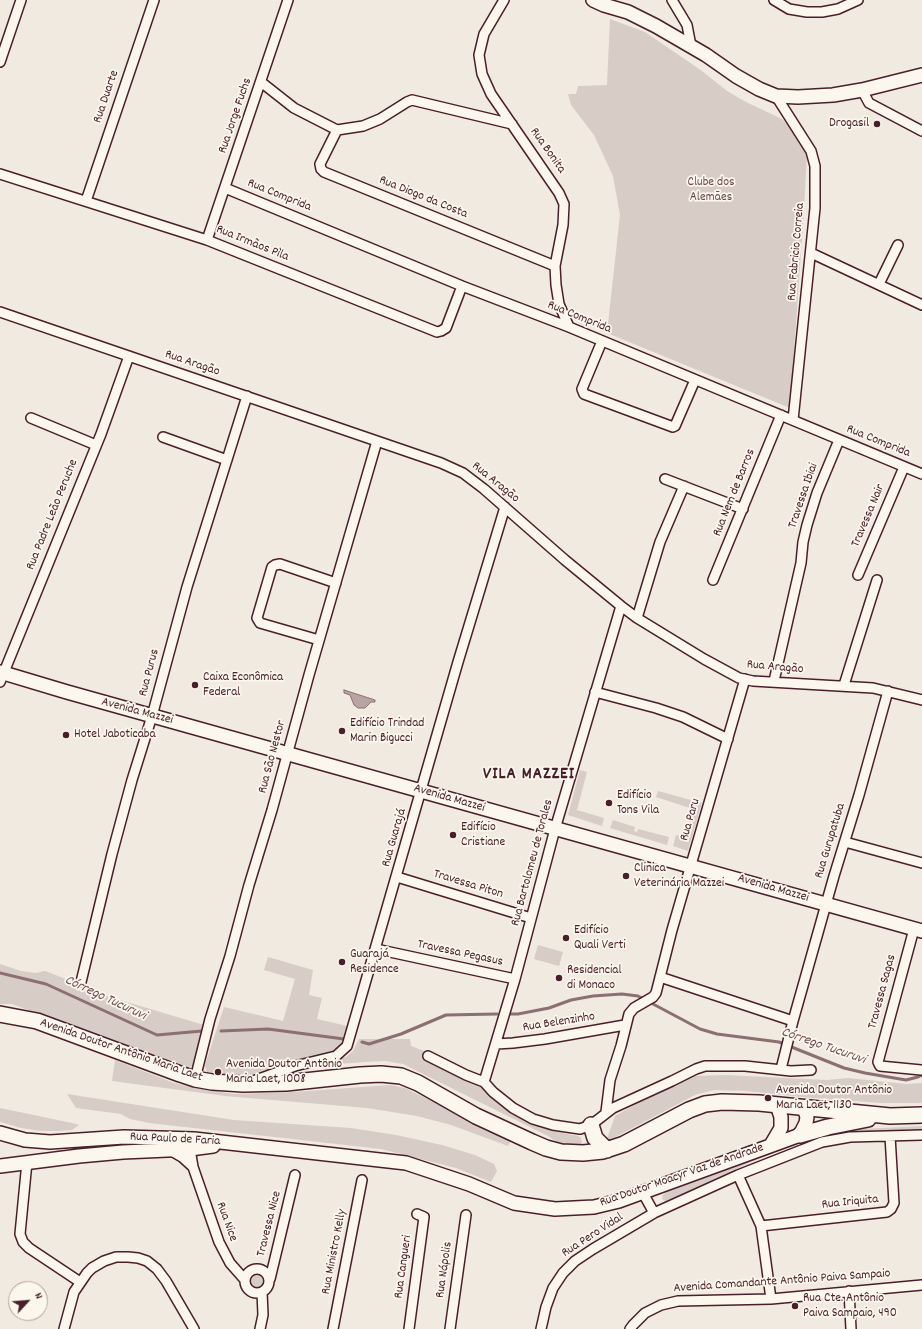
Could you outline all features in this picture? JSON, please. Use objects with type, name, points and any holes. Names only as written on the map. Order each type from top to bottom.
[{"type":"main road","name":"Avenida Doutor Antônio Maria Laet","points":[[0,1014],[37,1021],[195,1079],[212,1082],[243,1084],[286,1083],[360,1075],[381,1074],[401,1076],[476,1116],[546,1148],[561,1152],[583,1153],[607,1150],[624,1144],[689,1110],[705,1104],[722,1102],[777,1105],[890,1116],[922,1115]]},
{"type":"main road","points":[[800,1135],[848,1122],[890,1116]]},
{"type":"main road","points":[[585,1127],[607,1150]]},
{"type":"main road","points":[[583,1153],[585,1127]]},
{"type":"street","points":[[0,62],[21,0]]},
{"type":"street","name":"Rua Duarte","points":[[86,201],[154,0]]},
{"type":"street","name":"Rua Jorge Fuchs","points":[[207,240],[288,0]]},
{"type":"street","name":"Rua Bonita","points":[[504,0],[484,34],[479,55],[482,74],[491,94],[560,193],[564,204],[563,225],[555,266],[559,304],[570,327]]},
{"type":"street","points":[[593,0],[628,12],[663,29],[736,76],[759,89],[776,96],[798,97],[832,95],[862,90],[922,75]]},
{"type":"street","points":[[672,0],[687,25],[691,46]]},
{"type":"street","points":[[774,0],[789,8],[807,12],[822,12],[838,9],[858,0]]},
{"type":"street","points":[[261,82],[294,108],[337,130],[363,126],[380,119],[412,100],[512,124]]},
{"type":"street","points":[[862,90],[869,103],[922,131]]},
{"type":"street","name":"Rua Fabricio Correia","points":[[776,96],[811,151],[815,166],[815,208],[793,420]]},
{"type":"street","name":"Rua Diogo da Costa","points":[[337,130],[320,164],[321,169],[324,172],[555,266]]},
{"type":"street","name":"Rua Irmãos Pìla","points":[[0,174],[207,240],[437,332],[441,332],[446,328],[462,286]]},
{"type":"street","name":"Rua Comprida","points":[[225,188],[462,286],[570,327],[602,342],[922,474]]},
{"type":"street","points":[[879,284],[898,244]]},
{"type":"street","points":[[811,254],[922,304]]},
{"type":"street","name":"Rua Aragão","points":[[0,312],[441,463],[463,473],[505,507],[565,560],[637,618],[704,659],[739,678],[873,688],[922,700]]},
{"type":"street","points":[[602,342],[582,389],[584,394],[673,427],[675,426],[695,380]]},
{"type":"street","name":"Rua Padre Leão Peruche","points":[[1,676],[96,445],[129,356]]},
{"type":"street","name":"Rua Purus","points":[[81,982],[112,854],[132,780],[152,716],[187,587],[247,396]]},
{"type":"street","name":"Rua Nem de Barros","points":[[713,580],[781,415]]},
{"type":"street","points":[[31,418],[96,445]]},
{"type":"street","points":[[163,438],[227,460]]},
{"type":"street","name":"Travessa Ibiai","points":[[774,681],[801,563],[802,542],[811,511],[839,440]]},
{"type":"street","name":"Rua São Nestor","points":[[195,1079],[210,1019],[272,810],[319,640],[377,441]]},
{"type":"street","name":"Travessa Nair","points":[[858,575],[904,467]]},
{"type":"street","points":[[665,479],[743,509]]},
{"type":"street","points":[[637,618],[660,542],[684,486]]},
{"type":"street","name":"Rua Guarajá","points":[[336,1056],[347,1046],[458,662],[505,507]]},
{"type":"street","points":[[319,640],[260,623],[258,618],[272,567],[280,564],[336,583]]},
{"type":"street","points":[[844,685],[877,580]]},
{"type":"street","name":"Rua Bartolomeu de Torales","points":[[484,1082],[496,1044],[555,829],[621,606]]},
{"type":"street","name":"Avenida Mazzei","points":[[1,676],[46,686],[918,930]]},
{"type":"street","name":"Rua Paru","points":[[606,1112],[610,1080],[629,1014],[632,1010],[656,993],[672,930],[745,679]]},
{"type":"street","name":"Rua Gurupatuba","points":[[781,1069],[826,904],[888,691]]},
{"type":"street","points":[[595,692],[656,708],[683,717],[728,739]]},
{"type":"street","points":[[845,842],[922,863]]},
{"type":"street","name":"Travessa Piton","points":[[397,877],[531,918]]},
{"type":"street","name":"Travessa Sagas","points":[[918,930],[878,1062],[880,1066],[921,1070]]},
{"type":"street","name":"Travessa Pegasus","points":[[376,949],[514,979]]},
{"type":"street","points":[[660,977],[793,1021]]},
{"type":"street","name":"Rua Belenzinho","points":[[496,1044],[545,1039],[625,1025]]},
{"type":"street","name":"Avenida Doutor Antônio Maria Laet","points":[[243,1084],[296,1066],[336,1056]]},
{"type":"street","points":[[428,1056],[466,1075],[484,1082],[493,1092],[513,1108],[533,1119],[553,1125],[585,1127],[606,1112],[705,1066],[745,1066],[811,1070]]},
{"type":"street","points":[[770,1145],[781,1128],[781,1117],[777,1105]]},
{"type":"street","points":[[800,1135],[806,1123],[807,1117],[804,1108]]},
{"type":"street","name":"Rua Paulo de Faria","points":[[0,1133],[25,1140],[50,1142],[124,1137],[194,1139],[235,1143]]},
{"type":"street","name":"Rua Doutor Moacyr Vaz de Andrade","points":[[235,1143],[406,1163],[469,1184],[514,1203],[555,1209],[594,1207],[619,1201],[800,1135]]},
{"type":"street","name":"Rua Pero Vidal","points":[[541,1329],[548,1300],[553,1288],[563,1273],[575,1261],[592,1249],[654,1213],[738,1175],[822,1142],[850,1136],[922,1136]]},
{"type":"street","name":"Rua Iriquita","points":[[761,1226],[887,1212],[891,1209],[894,1203],[890,1136]]},
{"type":"street","name":"Rua Paulo de Faria","points":[[0,1166],[123,1152],[190,1149],[235,1143]]},
{"type":"street","name":"Rua Nice","points":[[190,1149],[193,1167],[219,1242],[230,1264],[245,1280]]},
{"type":"street","points":[[170,1150],[182,1157],[193,1167]]},
{"type":"street","points":[[27,1162],[20,1234],[22,1242],[80,1282]]},
{"type":"street","name":"Travessa Nice","points":[[270,1279],[296,1175]]},
{"type":"street","points":[[738,1175],[761,1226],[771,1299]]},
{"type":"street","name":"Rua Ministro Kelly","points":[[333,1329],[362,1180]]},
{"type":"street","points":[[643,1193],[654,1213]]},
{"type":"street","name":"Rua Cangueri","points":[[409,1329],[424,1217],[417,1214]]},
{"type":"street","name":"Rua Nápolis","points":[[450,1329],[466,1215]]},
{"type":"street","points":[[64,1329],[74,1292],[80,1282],[92,1268],[104,1261],[116,1257],[138,1258],[147,1261],[157,1269],[166,1281],[194,1329]]},
{"type":"street","points":[[259,1268],[266,1272],[270,1279],[268,1287],[262,1292],[254,1293],[247,1288],[245,1280],[251,1270],[259,1268]]},
{"type":"street","name":"Avenida Comandante Antônio Paiva Sampaio","points":[[630,1329],[632,1325],[645,1313],[661,1305],[678,1301],[771,1299],[922,1285]]},
{"type":"street","points":[[849,1291],[851,1329]]},
{"type":"street","points":[[260,1329],[263,1315],[262,1292]]},
{"type":"green space","name":"Clube dos Alemães","points":[[610,19],[645,32],[702,71],[727,91],[782,119],[791,128],[807,153],[790,408],[607,333],[620,215],[613,176],[594,135],[571,105],[568,94],[576,94],[578,86],[607,85]]},
{"type":"green space","points":[[580,770],[587,772],[577,810],[604,818],[602,826],[568,815]]},
{"type":"green space","points":[[658,791],[702,803],[688,851],[673,846],[676,835],[685,837],[693,809],[656,797]]},
{"type":"green space","points":[[613,820],[635,827],[634,831],[637,832],[638,829],[669,837],[667,845],[610,828]]},
{"type":"green space","points":[[538,945],[563,952],[559,966],[534,959]]},
{"type":"green space","points":[[268,957],[313,970],[309,995],[322,998],[317,1019],[347,1026],[340,1050],[241,1077],[207,1074],[205,1065],[224,1007],[283,1021],[295,979],[264,970]]},
{"type":"green space","points":[[0,964],[21,971],[36,973],[45,971],[71,981],[78,991],[83,989],[204,1025],[192,1066],[187,1069],[12,1004],[0,1004]]},
{"type":"green space","points":[[359,1039],[410,1039],[411,1046],[456,1063],[455,1066],[483,1086],[490,1096],[502,1107],[553,1131],[578,1136],[581,1138],[582,1143],[578,1147],[559,1143],[546,1135],[403,1064],[385,1061],[303,1067],[346,1057],[353,1051]]},
{"type":"green space","points":[[115,1060],[174,1083],[234,1094],[293,1092],[390,1085],[405,1088],[484,1127],[512,1138],[508,1146],[451,1125],[417,1116],[367,1108],[225,1096],[112,1081]]},
{"type":"green space","points":[[726,1075],[827,1080],[848,1078],[907,1084],[922,1083],[922,1103],[882,1103],[746,1091],[714,1090],[695,1095],[606,1142],[615,1116],[665,1088],[696,1076]]},
{"type":"green space","points":[[67,1094],[234,1120],[351,1128],[396,1135],[442,1145],[475,1155],[494,1164],[497,1171],[491,1182],[456,1168],[381,1149],[149,1123],[130,1119],[121,1114],[76,1108]]},
{"type":"green space","points":[[0,1108],[79,1125],[72,1130],[58,1131],[41,1131],[21,1128],[0,1122]]},
{"type":"green space","points":[[922,1126],[922,1130],[864,1132],[803,1142],[753,1161],[669,1200],[663,1200],[662,1196],[666,1192],[763,1152],[841,1130]]},
{"type":"green space","points":[[254,1272],[262,1272],[267,1277],[265,1288],[262,1290],[254,1290],[249,1285],[249,1277]]},
{"type":"shaded area","points":[[344,690],[375,700],[375,702],[371,702],[365,708],[358,708],[354,705],[350,695],[344,693]]},
{"type":"waterway","name":"Córrego Tucuruvi","points":[[0,973],[46,984],[157,1035],[202,1031]]},
{"type":"waterway","name":"Córrego Tucuruvi","points":[[511,1014],[549,1008],[571,1000],[593,996],[622,994],[638,996],[700,1029],[717,1034],[779,1042],[844,1068],[865,1073],[906,1080],[922,1075]]},
{"type":"waterway","name":"Córrego Tucuruvi","points":[[362,1042],[369,1044],[401,1034],[446,1015],[497,1014]]},
{"type":"waterway","name":"Córrego Tucuruvi","points":[[221,1031],[268,1029],[344,1039]]},
{"type":"place","name":"Drogasil","points":[[877,124]]},
{"type":"place","name":"Caixa Econômica Federal","points":[[195,685]]},
{"type":"place","name":"Edifício Trindad Marin Bigucci","points":[[342,731]]},
{"type":"place","name":"Hotel Jaboticaba","points":[[66,735]]},
{"type":"place","name":"Edifício Tons Vila","points":[[609,803]]},
{"type":"place","name":"Edifício Cristiane","points":[[453,835]]},
{"type":"place","name":"Clinica Veterinária Mazzei","points":[[626,876]]},
{"type":"place","name":"Edifício Quali Verti","points":[[566,938]]},
{"type":"place","name":"Guarajá Residence","points":[[342,962]]},
{"type":"place","name":"Residencial di Monaco","points":[[559,978]]},
{"type":"place","name":"Avenida Doutor Antônio Maria Laet, 1008","points":[[218,1072]]},
{"type":"place","name":"Avenida Doutor Antônio Maria Laet, 1130","points":[[768,1098]]},
{"type":"place","name":"Rua Cte. Antônio Paiva Sampaio, 490","points":[[795,1306]]},
{"type":"district","name":"VILA MAZZEI","points":[[529,776]]}]
